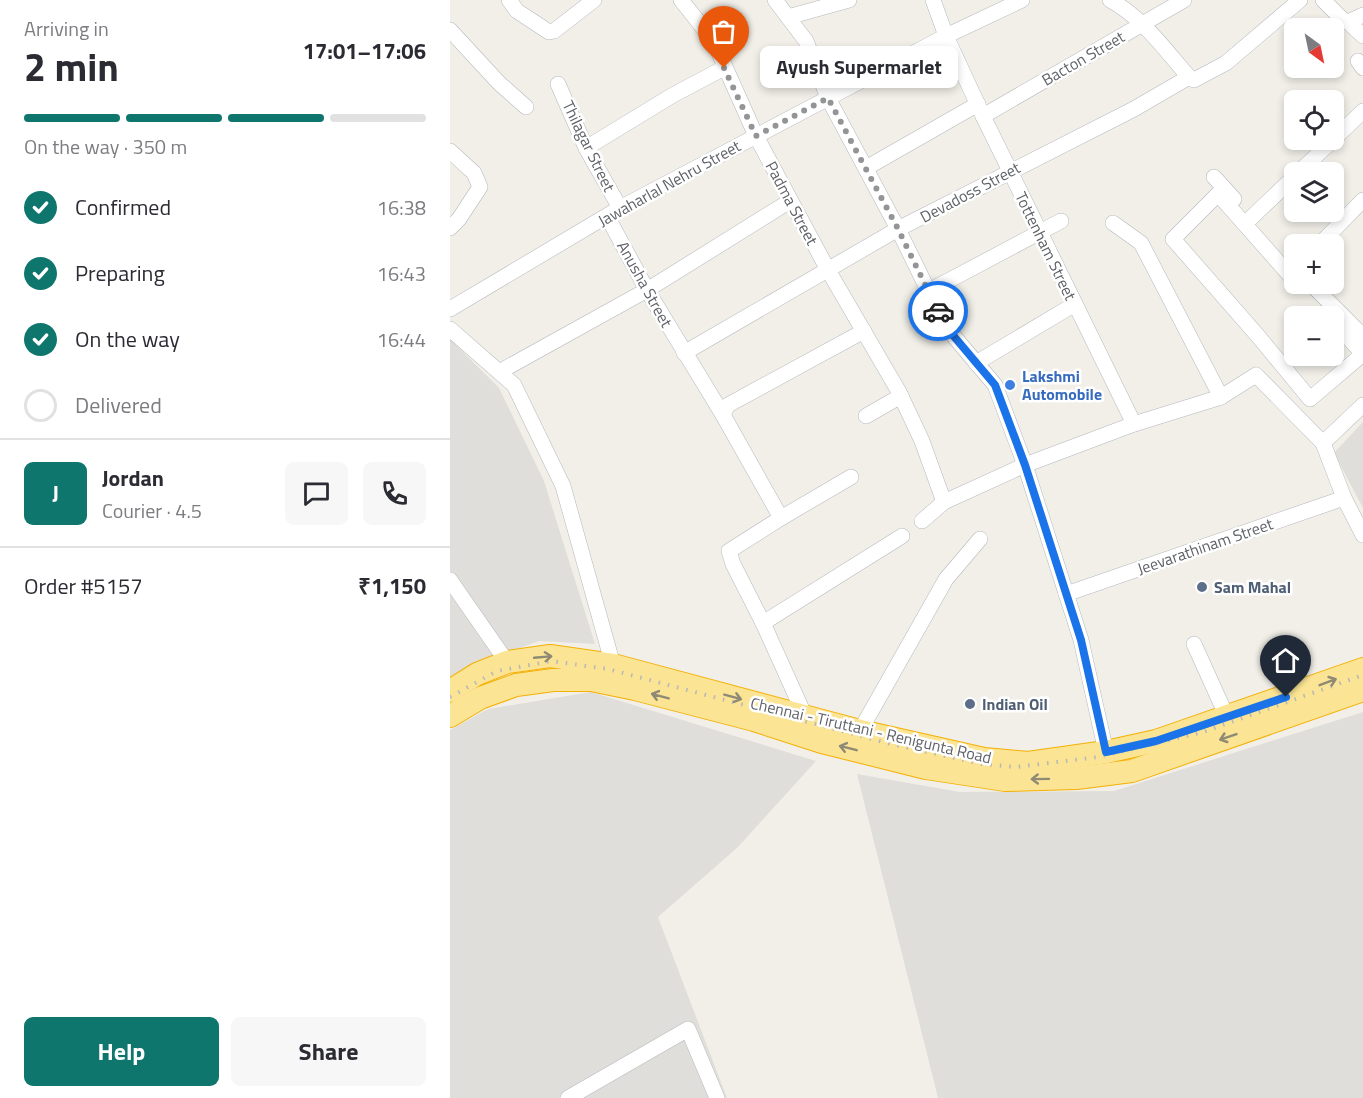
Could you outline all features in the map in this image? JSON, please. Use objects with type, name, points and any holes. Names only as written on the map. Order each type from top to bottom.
[{"type":"highway","name":"Chennai - Tiruttani - Renigunta Road","points":[[450,691],[477,674],[507,662],[550,656],[613,665],[860,731],[984,759],[1028,763],[1106,752],[1156,741],[1363,669]]},
{"type":"highway","name":"Chennai - Tiruttani - Renigunta Road","points":[[450,716],[480,699],[516,685],[553,680],[591,680],[754,720],[822,742],[926,768],[1005,780],[1076,778],[1131,771],[1363,690]]},
{"type":"street","points":[[509,0],[517,11],[549,32],[554,31],[594,0]]},
{"type":"street","name":"Padma Street","points":[[681,0],[713,41],[756,136],[790,201],[901,396],[922,441],[944,502]]},
{"type":"street","points":[[775,0],[806,41],[828,98],[898,229],[946,327],[995,385],[1025,465],[1081,640],[1106,752]]},
{"type":"street","points":[[788,17],[849,0]]},
{"type":"street","name":"Tottenham Street","points":[[933,0],[946,36],[980,110],[1134,424]]},
{"type":"street","name":"Jawaharlal Nehru Street","points":[[450,309],[613,212],[946,36],[1022,0]]},
{"type":"street","points":[[1110,0],[1142,24],[1189,77]]},
{"type":"street","name":"Bacton Street","points":[[866,168],[980,110],[1184,0]]},
{"type":"street","name":"Devadoss Street","points":[[684,353],[898,229],[1134,109],[1189,77],[1196,80],[1226,63],[1300,0]]},
{"type":"street","points":[[1323,0],[1363,36]]},
{"type":"street","points":[[1348,22],[1363,15]]},
{"type":"street","points":[[450,30],[499,83],[526,107]]},
{"type":"street","points":[[586,148],[673,95],[724,68]]},
{"type":"street","name":"Thilagar Street","points":[[558,84],[613,212]]},
{"type":"street","points":[[1344,129],[1363,111]]},
{"type":"street","points":[[1309,162],[1322,150]]},
{"type":"street","points":[[450,151],[474,172],[480,187],[459,219],[450,228]]},
{"type":"street","points":[[1214,177],[1284,254]]},
{"type":"street","points":[[1251,218],[1284,187]]},
{"type":"street","points":[[1284,269],[1218,194],[1173,239],[1310,399],[1363,354],[1344,333]]},
{"type":"street","points":[[1330,234],[1363,200]]},
{"type":"street","points":[[499,372],[647,290],[790,201]]},
{"type":"street","name":"Anusha Street","points":[[613,212],[647,290],[782,518]]},
{"type":"street","points":[[929,291],[1061,221]]},
{"type":"street","points":[[1113,223],[1141,243],[1221,397]]},
{"type":"street","points":[[1307,294],[1319,306]]},
{"type":"street","points":[[1321,294],[1363,336]]},
{"type":"street","points":[[976,363],[1075,304]]},
{"type":"street","points":[[450,329],[514,385],[563,486],[613,665]]},
{"type":"street","points":[[723,415],[728,405],[864,331]]},
{"type":"street","points":[[922,521],[944,502],[1025,465],[1134,424],[1221,397],[1256,375],[1323,443],[1344,498],[1363,535]]},
{"type":"street","points":[[866,416],[901,396]]},
{"type":"street","points":[[1323,443],[1363,405]]},
{"type":"street","points":[[805,716],[764,623],[733,564],[729,551],[851,477]]},
{"type":"street","name":"Jeevarathinam Street","points":[[1066,594],[1344,498]]},
{"type":"street","points":[[764,623],[902,536]]},
{"type":"street","points":[[860,731],[946,579],[980,539]]},
{"type":"street","points":[[450,580],[507,662]]},
{"type":"street","points":[[1194,644],[1227,717]]},
{"type":"street","points":[[568,1098],[688,1029],[717,1098]]},
{"type":"shaded area","points":[[450,339],[499,388],[544,481],[595,644],[539,641],[473,665],[450,680]]},
{"type":"shaded area","points":[[1363,422],[1363,508],[1334,453]]},
{"type":"shaded area","points":[[591,692],[816,761],[738,847],[658,917],[727,1098],[450,1098],[450,730],[488,709]]},
{"type":"shaded area","points":[[1363,712],[1363,1098],[938,1098],[857,774],[960,792],[1114,791]]},
{"type":"railway","points":[[450,697],[497,671],[551,661],[608,669],[891,744],[982,764],[1016,767],[1098,757],[1203,732],[1363,675]]},
{"type":"way so far","points":[[724,68],[756,136],[828,98],[898,229],[938,311]]},
{"type":"place","name":"Ayush Supermarlet","points":[[724,68]]},
{"type":"place","name":"Lakshmi Automobile","points":[[1010,385]]},
{"type":"place","name":"Sam Mahal","points":[[1202,587]]},
{"type":"place","name":"Indian Oil","points":[[970,704]]},
{"type":"route","points":[[938,311],[946,327],[995,385],[1025,465],[1081,640],[1106,752],[1156,741],[1286,697]]}]
